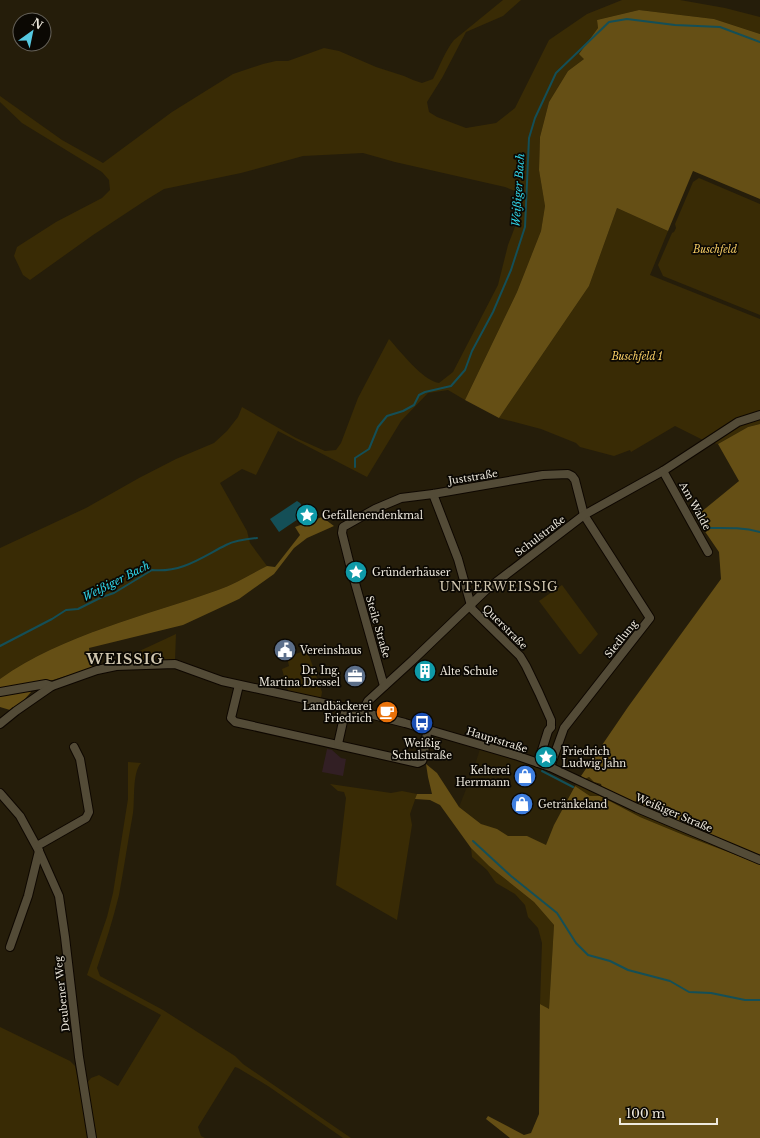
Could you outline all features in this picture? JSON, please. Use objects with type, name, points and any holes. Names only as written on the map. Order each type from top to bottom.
[{"type":"street","name":"Schulstraße","points":[[362,712],[368,700],[409,664],[491,586],[584,515],[663,471],[738,422],[760,415]]},
{"type":"street","name":"Am Walde","points":[[663,471],[708,552]]},
{"type":"street","name":"Juststraße","points":[[342,527],[392,500],[543,475],[568,474],[572,476],[575,480],[584,515]]},
{"type":"street","name":"Querstraße","points":[[433,494],[458,559],[472,609],[513,648],[522,660],[533,679],[551,720],[551,727]]},
{"type":"street","name":"Siedlung","points":[[550,768],[562,731],[650,618],[584,515]]},
{"type":"street","name":"Steile Straße","points":[[342,527],[342,533],[350,565],[384,686]]},
{"type":"street","name":"Hauptstraße","points":[[0,724],[52,686],[98,670],[116,666],[175,664],[222,681],[346,708],[428,729],[538,763],[581,782]]},
{"type":"street","points":[[0,692],[46,684],[52,686]]},
{"type":"street","points":[[239,685],[231,718],[233,721],[418,763],[422,761],[424,757],[428,729]]},
{"type":"street","points":[[338,744],[346,708]]},
{"type":"street","points":[[538,763],[548,731],[551,727],[562,731]]},
{"type":"street","points":[[10,947],[28,896],[38,849],[86,818],[89,812],[80,759],[74,747]]},
{"type":"street","name":"Weißiger Straße","points":[[581,782],[678,826],[760,860]]},
{"type":"street","name":"Deubener Weg","points":[[0,793],[20,816],[38,849],[59,896],[79,1057],[92,1138]]},
{"type":"shaded area","points":[[639,10],[714,19],[760,34],[760,199],[693,171],[668,231],[617,208],[589,286],[499,418],[465,400],[517,292],[541,231],[545,206],[539,170],[540,137],[549,102],[568,71],[584,59],[579,54],[598,28],[597,20]]},
{"type":"shaded area","points":[[760,424],[760,855],[712,836],[704,830],[698,830],[650,810],[636,801],[633,802],[602,787],[601,784],[594,782],[589,777],[585,779],[581,776],[628,707],[721,579],[719,552],[695,517],[739,481],[718,444],[748,427]]},
{"type":"shaded area","points":[[322,517],[334,526],[307,538],[294,548],[274,574],[239,599],[183,625],[89,648],[92,668],[53,680],[0,689],[0,679],[25,663],[78,638],[106,627],[224,588],[267,566],[275,567],[300,535],[295,527]]},
{"type":"shaded area","points":[[30,690],[31,692],[24,700],[10,710],[0,707],[0,694]]},
{"type":"shaded area","points":[[327,749],[332,750],[341,758],[346,759],[343,776],[322,772]]},
{"type":"shaded area","points":[[480,749],[533,766],[575,786],[562,811],[558,870],[481,824],[459,807]]},
{"type":"shaded area","points":[[426,764],[437,773],[459,807],[481,824],[497,829],[508,836],[527,836],[546,845],[554,825],[575,786],[590,796],[600,796],[640,817],[760,864],[760,1138],[510,1138],[486,1119],[488,1116],[524,1135],[531,1133],[539,1114],[540,1004],[549,1009],[554,925],[534,902],[489,866],[471,848],[440,805],[430,800],[415,799],[417,794],[432,794]]},
{"type":"green space","points":[[503,0],[521,0],[503,16],[466,32],[442,78],[427,102],[429,112],[437,117],[466,128],[496,123],[515,108],[549,40],[587,14],[622,0],[680,0],[725,8],[760,17],[760,34],[714,19],[639,10],[597,20],[598,28],[591,38],[584,59],[568,71],[549,102],[540,137],[539,170],[545,206],[541,231],[517,292],[465,400],[448,390],[428,393],[401,421],[367,477],[278,431],[256,475],[242,469],[220,483],[247,531],[250,543],[267,566],[218,590],[106,627],[78,638],[25,663],[0,679],[0,548],[86,508],[176,459],[214,443],[227,431],[238,417],[242,407],[296,438],[325,451],[336,450],[341,443],[358,398],[389,339],[419,371],[432,381],[439,383],[453,372],[498,285],[508,245],[518,219],[519,205],[515,191],[505,187],[395,162],[363,153],[303,156],[241,173],[164,189],[93,235],[30,280],[23,275],[14,256],[17,247],[56,222],[102,198],[110,190],[109,180],[102,172],[22,123],[0,102],[0,96],[62,140],[103,163],[172,112],[233,74],[263,64],[276,61],[288,61],[324,48],[339,51],[376,67],[422,83],[433,79],[445,54],[454,40]]},
{"type":"green space","name":"Buschfeld","points":[[699,178],[760,204],[760,315],[663,276],[658,265],[672,233],[676,228],[675,224],[693,182]]},
{"type":"green space","name":"Buschfeld 1","points":[[617,208],[668,231],[650,275],[760,319],[760,424],[748,427],[718,444],[703,440],[675,426],[631,452],[630,450],[614,456],[580,447],[576,443],[541,429],[499,418],[589,286]]},
{"type":"green space","points":[[562,585],[598,634],[581,654],[579,654],[539,601]]},
{"type":"green space","points":[[176,634],[175,660],[147,660],[119,663],[118,661]]},
{"type":"green space","points":[[307,650],[322,692],[321,698],[288,691],[282,669],[289,666],[287,657]]},
{"type":"green space","points":[[128,762],[141,763],[136,773],[133,813],[119,895],[112,923],[97,968],[100,976],[163,1010],[235,1056],[243,1064],[351,1138],[343,1138],[268,1086],[235,1067],[198,1127],[201,1136],[205,1138],[95,1138],[87,1083],[91,1078],[99,1075],[118,1086],[161,1015],[87,975],[107,917],[113,893],[128,799]]},
{"type":"green space","points":[[581,776],[585,779],[589,777],[594,782],[642,805],[707,831],[712,836],[760,855],[760,864],[640,817],[600,796],[590,796],[575,786]]},
{"type":"green space","points":[[330,784],[391,793],[402,791],[417,794],[410,814],[412,825],[397,920],[336,885],[346,798],[344,792],[338,791]]},
{"type":"green space","points":[[471,848],[489,866],[534,902],[554,925],[549,1010],[540,1004],[542,943],[538,928],[528,917],[525,905],[515,894],[496,883],[487,870],[472,857]]},
{"type":"green space","points":[[0,1027],[70,1061],[75,1066],[86,1115],[88,1138],[0,1138]]},
{"type":"water","points":[[297,501],[307,513],[279,532],[270,519]]},
{"type":"waterway","name":"Weißiger Bach","points":[[355,467],[355,458],[369,449],[378,427],[387,416],[403,411],[414,405],[419,395],[425,392],[451,386],[465,370],[472,351],[493,312],[511,270],[525,227],[529,138],[535,118],[556,73],[609,22],[627,19],[675,25],[720,27],[760,42]]},
{"type":"waterway","points":[[705,528],[740,529],[760,532]]},
{"type":"waterway","name":"Weißiger Bach","points":[[0,646],[66,610],[78,609],[102,597],[114,593],[152,570],[182,567],[229,544],[241,540],[257,538]]},
{"type":"waterway","points":[[542,771],[573,787]]},
{"type":"waterway","points":[[473,841],[511,876],[557,913],[576,943],[588,955],[610,961],[628,970],[670,981],[689,992],[711,993],[745,1000],[760,1000]]},
{"type":"place","name":"Gefallenendenkmal","points":[[307,515]]},
{"type":"place","name":"Gründerhäuser","points":[[356,572]]},
{"type":"place","name":"Vereinshaus","points":[[285,650]]},
{"type":"place","name":"Alte Schule","points":[[425,671]]},
{"type":"place","name":"Dr. Ing. Martina Dressel","points":[[355,676]]},
{"type":"place","name":"Landbäckerei Friedrich","points":[[387,712]]},
{"type":"place","name":"Weißig Schulstraße","points":[[422,723]]},
{"type":"place","name":"Friedrich Ludwig Jahn","points":[[546,757]]},
{"type":"place","name":"Kelterei Herrmann","points":[[525,776]]},
{"type":"place","name":"Getränkeland","points":[[522,804]]},
{"type":"district","name":"UNTERWEISSIG","points":[[499,586]]},
{"type":"district","name":"WEISSIG","points":[[125,659]]}]
